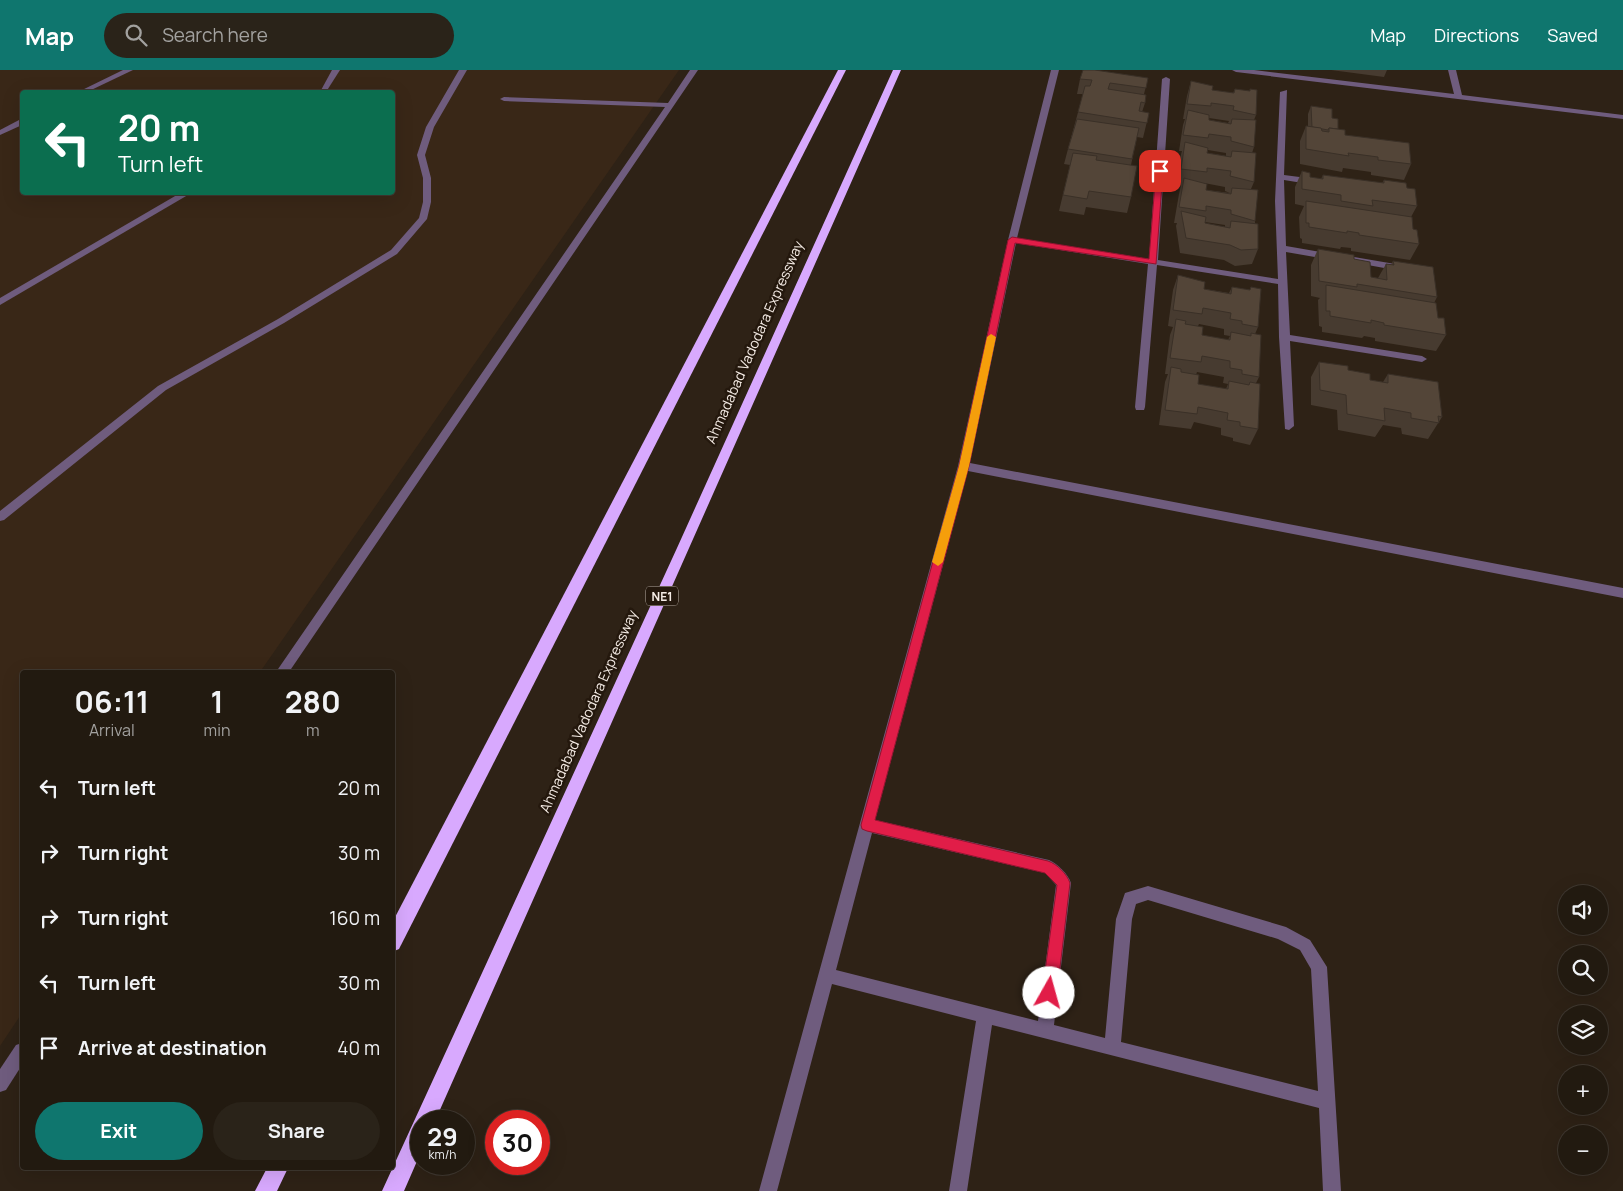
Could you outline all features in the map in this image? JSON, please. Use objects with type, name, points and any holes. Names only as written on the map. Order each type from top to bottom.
[{"type":"highway","points":[[395,937],[842,70]]},
{"type":"highway","name":"Ahmadabad Vadodara Expressway","points":[[430,1110],[684,548],[897,70]]},
{"type":"highway","points":[[393,1191],[410,1153]]},
{"type":"highway","points":[[266,1191],[277,1170]]},
{"type":"street","points":[[86,90],[129,70]]},
{"type":"street","points":[[325,90],[336,70]]},
{"type":"street","points":[[0,517],[162,388],[281,321],[394,252],[423,219],[427,202],[427,178],[421,155],[430,126],[463,70]]},
{"type":"street","points":[[283,670],[694,70]]},
{"type":"street","points":[[768,1191],[964,466],[1012,240],[1055,70]]},
{"type":"street","points":[[1236,70],[1623,117]]},
{"type":"street","points":[[1452,70],[1459,97]]},
{"type":"street","points":[[1140,407],[1153,262],[1166,79]]},
{"type":"street","points":[[1284,92],[1280,177],[1280,248],[1288,426]]},
{"type":"street","points":[[504,100],[670,105]]},
{"type":"street","points":[[0,133],[20,123]]},
{"type":"street","points":[[1280,177],[1329,184]]},
{"type":"street","points":[[0,302],[184,195]]},
{"type":"street","points":[[1012,240],[1281,282]]},
{"type":"street","points":[[1280,248],[1415,270]]},
{"type":"street","points":[[1284,337],[1422,359]]},
{"type":"street","points":[[964,466],[1623,593]]},
{"type":"street","points":[[867,825],[1048,867],[1064,883],[1045,1030]]},
{"type":"street","points":[[1112,1047],[1124,919],[1130,898],[1148,894],[1281,932],[1306,945],[1319,967],[1332,1191]]},
{"type":"street","points":[[826,975],[1326,1102]]},
{"type":"street","points":[[958,1191],[985,1015]]},
{"type":"street","points":[[0,1084],[20,1054]]},
{"type":"shaded area","points":[[0,70],[679,70],[261,670],[20,670],[20,1016],[0,1046]]},
{"type":"building","points":[[1083,70],[1148,78],[1146,88],[1110,83],[1108,89],[1146,95],[1145,103],[1141,102],[1139,111],[1149,113],[1147,123],[1078,112],[1085,86],[1090,86],[1092,80],[1080,79]]},
{"type":"building","points":[[1191,81],[1213,86],[1212,90],[1234,93],[1235,89],[1257,90],[1256,115],[1233,110],[1234,106],[1211,103],[1211,106],[1187,104]]},
{"type":"building","points":[[1311,106],[1332,109],[1332,118],[1338,119],[1338,129],[1329,128],[1328,130],[1312,127]]},
{"type":"building","points":[[1188,110],[1209,115],[1209,120],[1231,124],[1232,119],[1256,120],[1254,147],[1231,141],[1231,137],[1209,134],[1208,138],[1183,135]]},
{"type":"building","points":[[1077,119],[1139,128],[1132,159],[1068,149]]},
{"type":"building","points":[[1306,126],[1321,128],[1322,131],[1329,132],[1329,128],[1345,130],[1345,135],[1409,143],[1411,164],[1378,160],[1378,157],[1348,153],[1349,156],[1306,149]]},
{"type":"building","points":[[1185,142],[1208,148],[1207,153],[1231,157],[1232,151],[1256,153],[1254,182],[1230,176],[1231,171],[1207,168],[1207,172],[1181,169]]},
{"type":"building","points":[[1073,153],[1097,156],[1096,160],[1137,166],[1131,197],[1089,191],[1087,199],[1063,195]]},
{"type":"building","points":[[1302,171],[1310,173],[1310,177],[1323,179],[1323,175],[1384,183],[1384,180],[1406,183],[1407,188],[1415,189],[1417,206],[1372,200],[1373,206],[1341,201],[1341,195],[1302,189]]},
{"type":"building","points":[[1184,178],[1207,184],[1206,190],[1231,194],[1232,188],[1258,190],[1255,221],[1231,214],[1231,210],[1206,206],[1206,211],[1179,207]]},
{"type":"building","points":[[1306,201],[1412,217],[1413,229],[1417,230],[1419,244],[1359,235],[1359,233],[1347,231],[1347,233],[1309,227],[1309,223],[1306,223]]},
{"type":"building","points":[[1181,211],[1206,217],[1205,223],[1230,228],[1231,221],[1258,224],[1258,249],[1241,250],[1230,245],[1186,238]]},
{"type":"building","points":[[1318,249],[1354,255],[1354,259],[1370,262],[1371,277],[1387,280],[1386,264],[1394,265],[1393,261],[1433,267],[1437,297],[1357,284],[1357,287],[1319,281]]},
{"type":"building","points":[[1178,275],[1205,282],[1204,289],[1231,294],[1232,287],[1250,290],[1251,287],[1261,289],[1258,327],[1242,324],[1242,321],[1230,319],[1231,313],[1203,308],[1202,314],[1173,310]]},
{"type":"building","points":[[1326,285],[1436,303],[1438,318],[1444,318],[1446,335],[1384,325],[1384,323],[1371,320],[1371,323],[1330,316],[1330,311],[1326,311]]},
{"type":"building","points":[[1176,319],[1186,321],[1185,324],[1203,327],[1202,335],[1230,340],[1231,332],[1251,336],[1251,333],[1261,335],[1259,377],[1242,374],[1242,370],[1230,368],[1230,361],[1202,356],[1201,362],[1170,358]]},
{"type":"building","points":[[1319,362],[1348,366],[1348,370],[1370,374],[1370,380],[1388,383],[1388,374],[1438,382],[1442,417],[1438,416],[1439,423],[1411,418],[1411,413],[1384,408],[1385,421],[1347,414],[1346,395],[1320,390]]},
{"type":"building","points":[[1171,367],[1181,369],[1181,372],[1199,375],[1198,384],[1228,389],[1229,381],[1249,385],[1250,382],[1260,384],[1258,429],[1240,426],[1240,422],[1227,420],[1228,413],[1198,407],[1197,414],[1165,410]]},
{"type":"slow traffic","points":[[938,562],[964,466],[991,337]]},
{"type":"route","points":[[1049,993],[1064,883],[1048,867],[867,825],[964,466],[1012,240],[1153,262],[1160,171]]}]
